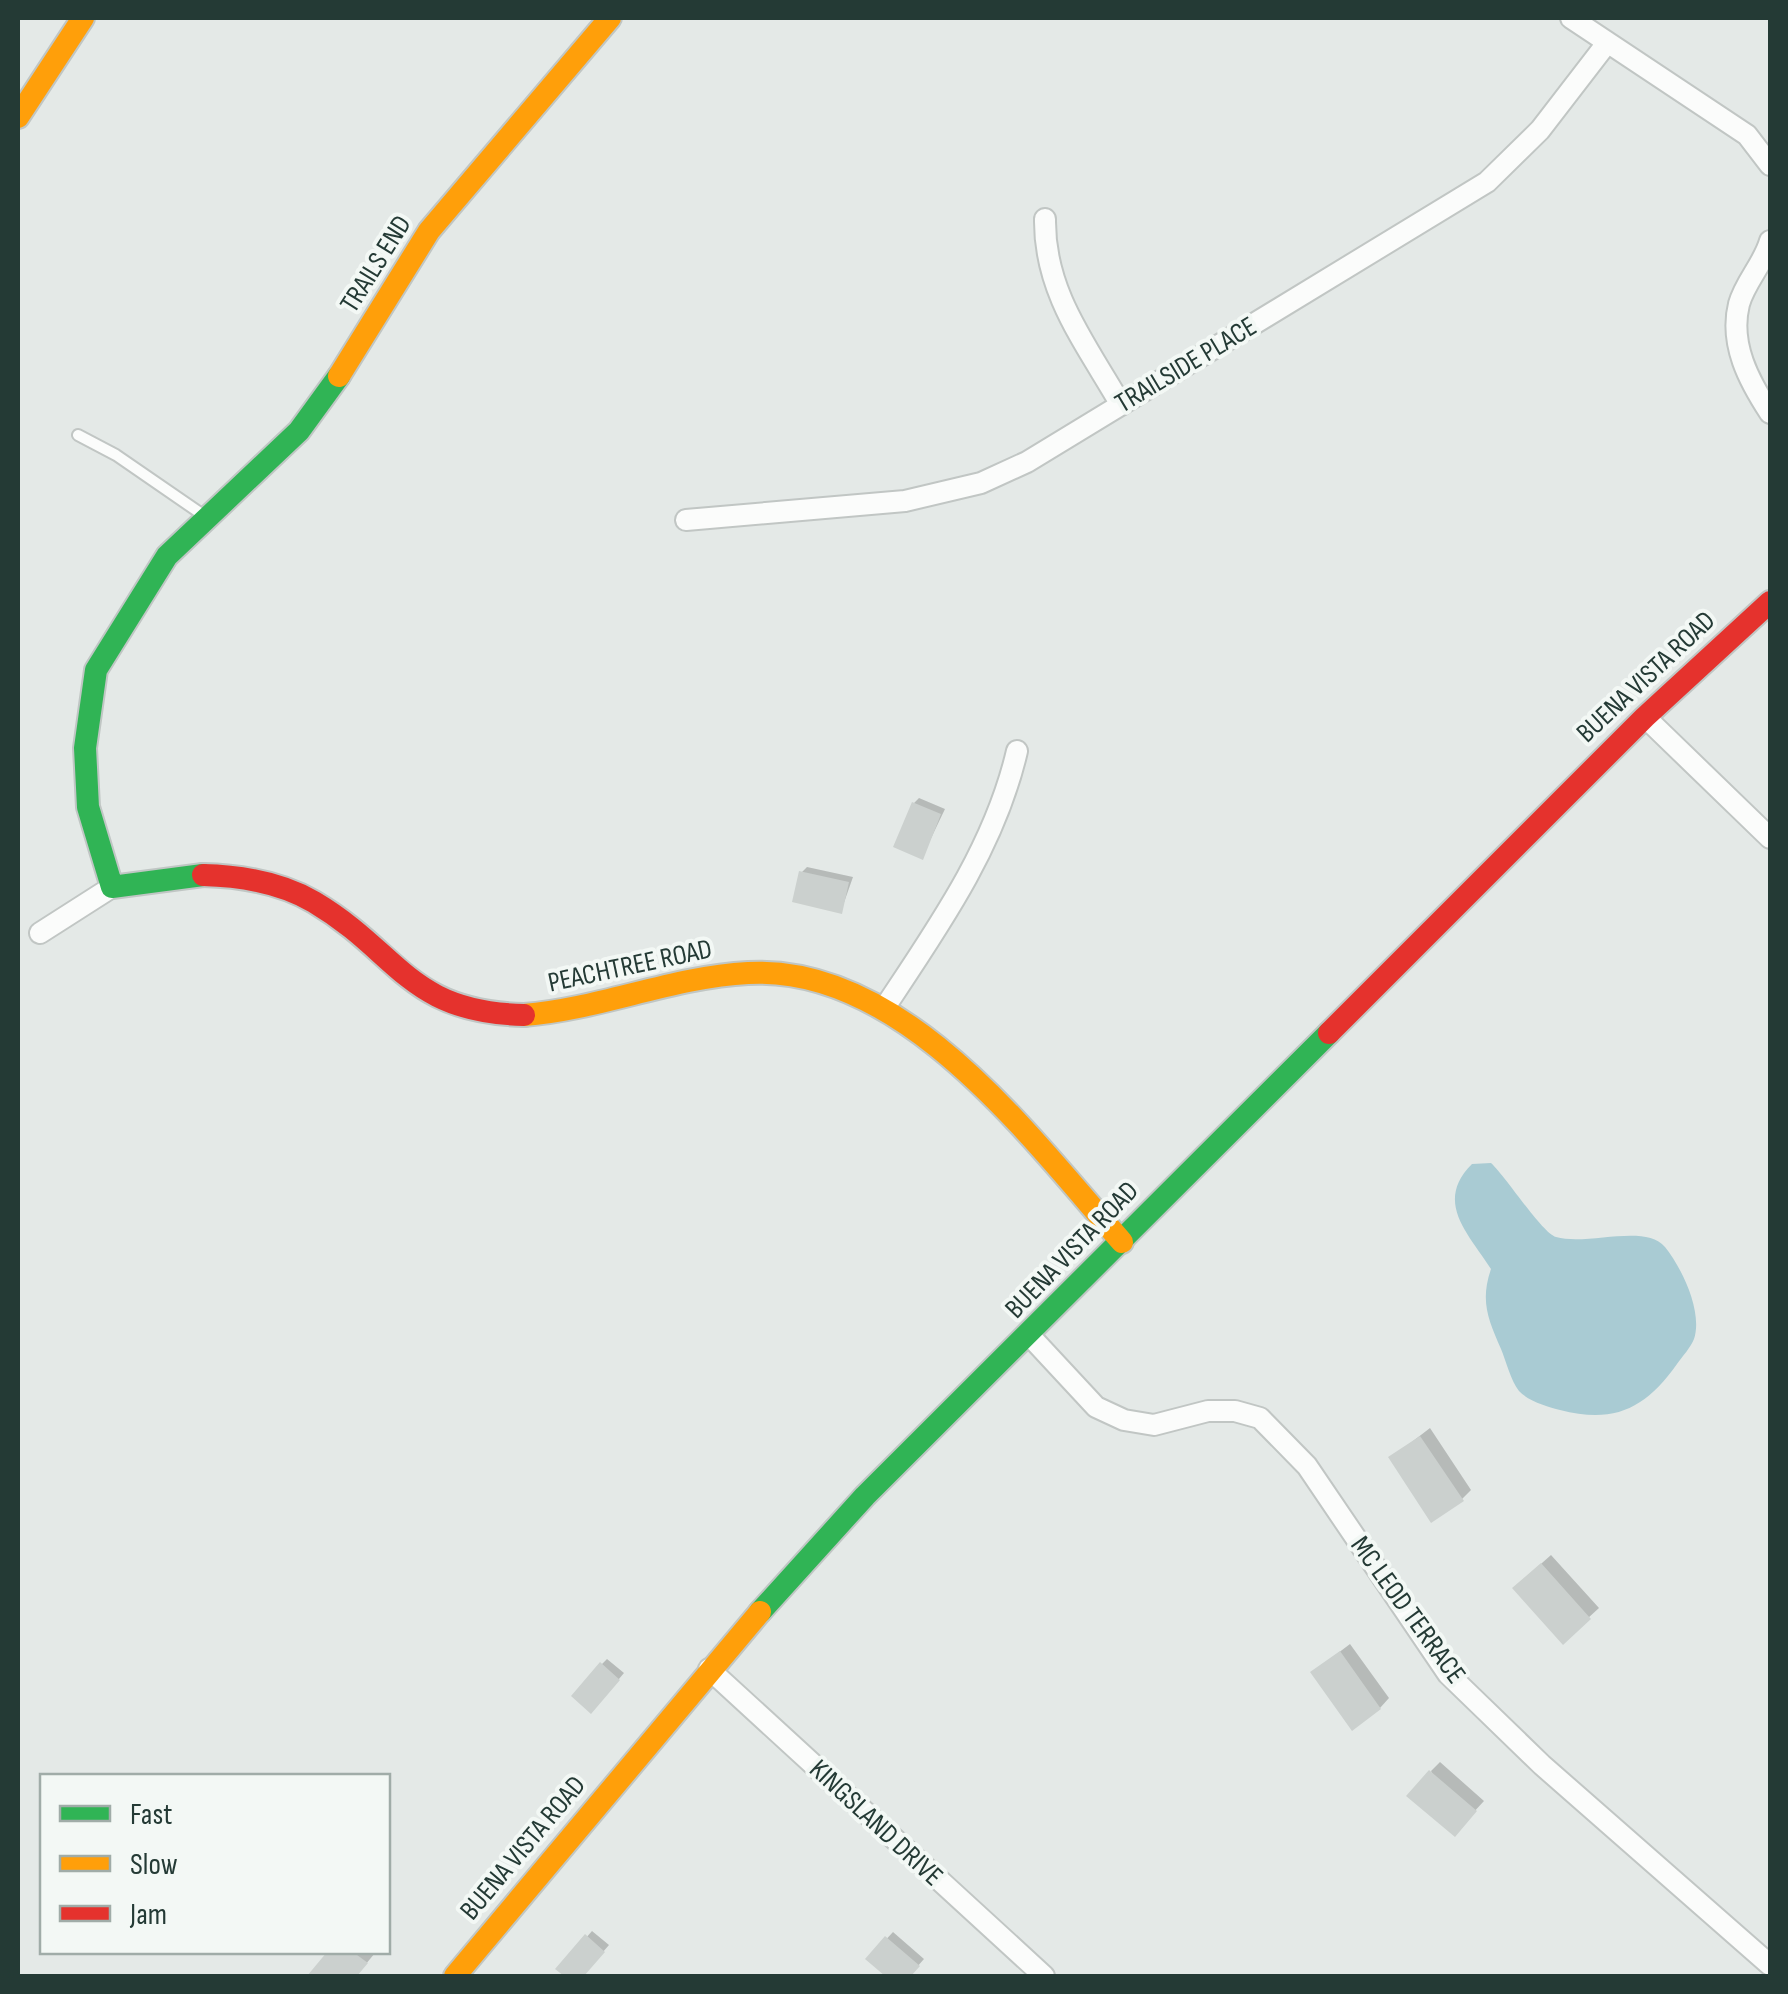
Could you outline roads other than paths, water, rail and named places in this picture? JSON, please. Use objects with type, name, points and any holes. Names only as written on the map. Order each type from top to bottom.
[{"type":"main road","points":[[18,116],[83,18]]},
{"type":"main road","name":"TRAILS END","points":[[112,887],[88,807],[85,748],[96,670],[146,586],[187,536],[298,431],[358,350],[429,231],[610,18]]},
{"type":"main road","name":"BUENA VISTA ROAD","points":[[455,1976],[709,1670],[865,1496],[1030,1336],[1645,717],[1770,602]]},
{"type":"main road","name":"PEACHTREE ROAD","points":[[112,887],[175,873],[268,880],[336,916],[416,985],[461,1008],[546,1016],[702,978],[758,973],[814,978],[885,1006],[947,1053],[1050,1158],[1122,1242]]},
{"type":"street","points":[[1571,18],[1747,135],[1770,165]]},
{"type":"street","name":"TRAILSIDE PLACE","points":[[686,520],[938,496],[1027,462],[1487,182],[1540,130],[1607,43]]},
{"type":"street","points":[[1045,220],[1045,252],[1052,283],[1121,404]]},
{"type":"street","points":[[1770,241],[1739,303],[1738,349],[1752,386],[1770,413]]},
{"type":"street","points":[[1645,717],[1770,838]]},
{"type":"street","points":[[885,1006],[970,875],[1008,792],[1018,751]]},
{"type":"street","points":[[40,933],[112,887]]},
{"type":"street","name":"MC LEOD TERRACE","points":[[1030,1336],[1096,1407],[1124,1420],[1154,1425],[1208,1412],[1235,1411],[1260,1418],[1307,1466],[1448,1674],[1542,1765],[1770,1965]]},
{"type":"street","name":"KINGSLAND DRIVE","points":[[709,1670],[1044,1976]]},
{"type":"lane","points":[[78,435],[116,455],[207,518]]},
{"type":"water","points":[[1491,1163],[1542,1226],[1556,1237],[1644,1237],[1656,1240],[1671,1256],[1693,1304],[1694,1339],[1665,1379],[1640,1402],[1612,1413],[1579,1414],[1538,1403],[1516,1387],[1487,1310],[1491,1269],[1465,1230],[1455,1204],[1461,1178],[1472,1164]]}]
